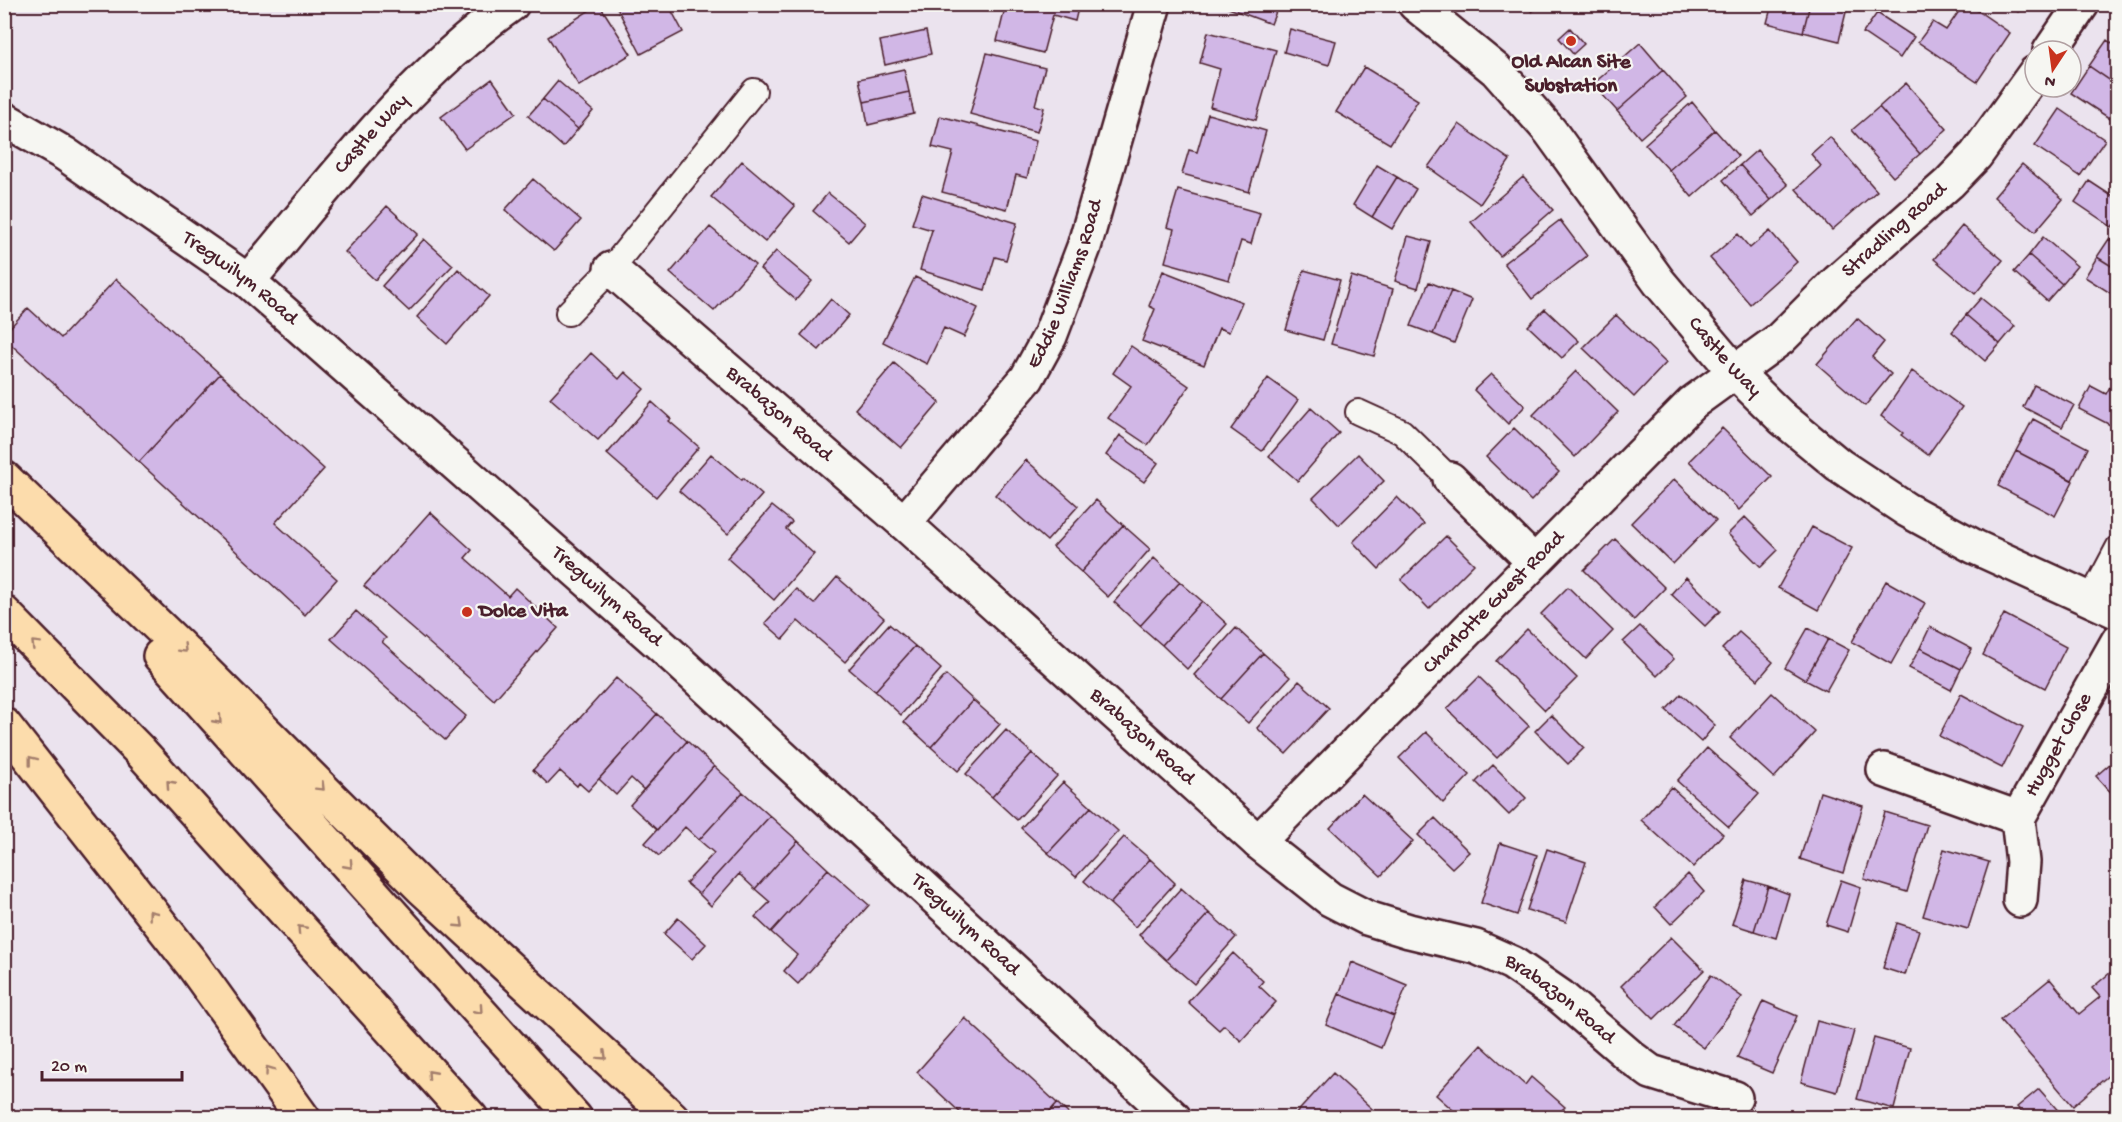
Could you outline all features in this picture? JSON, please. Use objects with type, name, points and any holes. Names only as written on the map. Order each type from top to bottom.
[{"type":"main road","points":[[4,478],[178,645],[422,888],[672,1118]]},
{"type":"main road","points":[[4,495],[176,673],[574,1118]]},
{"type":"main road","points":[[4,613],[140,751],[471,1118]]},
{"type":"main road","points":[[4,725],[192,964],[303,1118]]},
{"type":"street","name":"Castle Way","points":[[248,281],[380,124],[426,76],[487,22],[512,4]]},
{"type":"street","name":"Eddie Williams Road","points":[[904,523],[1027,378],[1050,336],[1084,247],[1154,4]]},
{"type":"street","name":"Castle Way","points":[[1415,4],[1496,70],[1551,131],[1659,282],[1735,372],[1782,418],[1839,465],[1907,510],[1975,548],[2104,605]]},
{"type":"street","points":[[2058,39],[2082,4]]},
{"type":"street","name":"Stradling Road","points":[[1735,372],[1780,339],[1838,281],[1949,183],[1976,155],[2023,90]]},
{"type":"street","name":"Tregwilym Road","points":[[4,118],[65,154],[248,281],[663,647],[1174,1118]]},
{"type":"street","name":"Brabazon Road","points":[[611,269],[904,523],[1258,842],[1330,899],[1367,918],[1408,931],[1476,947],[1512,963],[1560,996],[1651,1072],[1735,1098]]},
{"type":"street","name":"Charlotte Guest Road","points":[[1258,842],[1692,403],[1735,372]]},
{"type":"street","points":[[1450,479],[1534,562]]},
{"type":"street","name":"Hugget Close","points":[[2020,900],[2023,862],[2018,818],[2118,641]]},
{"type":"street","name":"Hugget Close","points":[[1884,770],[2018,818]]},
{"type":"lane","points":[[568,313],[611,269],[754,91]]},
{"type":"lane","points":[[1358,412],[1402,432],[1450,479]]},
{"type":"lane","points":[[2104,605],[2118,548]]},
{"type":"building","points":[[599,4],[631,54],[579,86],[548,37]]},
{"type":"building","points":[[615,4],[668,4],[683,32],[641,54]]},
{"type":"building","points":[[1006,4],[1079,4],[1075,21],[1053,15],[1043,53],[997,41]]},
{"type":"building","points":[[1218,4],[1279,4],[1271,24]]},
{"type":"building","points":[[1525,4],[1541,4],[1532,12]]},
{"type":"building","points":[[1772,4],[1810,4],[1803,32],[1767,23]]},
{"type":"building","points":[[1810,4],[1848,4],[1839,41],[1803,32]]},
{"type":"building","points":[[1964,4],[1968,4],[2010,33],[1977,82],[1918,42],[1933,22],[1946,30]]},
{"type":"building","points":[[2007,4],[2023,4],[2018,12]]},
{"type":"building","points":[[1877,13],[1914,37],[1900,58],[1863,33]]},
{"type":"building","name":"Old Alcan Site Substation","points":[[1570,28],[1584,44],[1573,54],[1559,38]]},
{"type":"building","points":[[1290,29],[1336,41],[1329,65],[1284,52]]},
{"type":"building","points":[[926,31],[931,54],[885,65],[880,41]]},
{"type":"building","points":[[1208,32],[1276,50],[1256,120],[1210,107],[1220,69],[1200,63]]},
{"type":"building","points":[[2107,40],[2118,48],[2118,86],[2089,66]]},
{"type":"building","points":[[1640,43],[1663,70],[1617,111],[1593,84]]},
{"type":"building","points":[[987,53],[1045,68],[1035,105],[1044,108],[1037,132],[970,114]]},
{"type":"building","points":[[2089,66],[2118,86],[2118,124],[2080,99],[2083,99],[2083,75]]},
{"type":"building","points":[[1364,67],[1418,100],[1390,144],[1336,112]]},
{"type":"building","points":[[904,69],[909,92],[864,102],[859,79]]},
{"type":"building","points":[[1663,70],[1687,97],[1640,138],[1617,111]]},
{"type":"building","points":[[492,79],[516,113],[465,149],[441,117]]},
{"type":"building","points":[[558,81],[593,111],[578,129],[543,99]]},
{"type":"building","points":[[1906,83],[1947,129],[1920,154],[1879,107]]},
{"type":"building","points":[[909,92],[914,114],[868,125],[864,102]]},
{"type":"building","points":[[543,99],[578,129],[563,147],[528,116]]},
{"type":"building","points":[[1692,102],[1715,130],[1669,170],[1645,144]]},
{"type":"building","points":[[1879,107],[1920,154],[1893,177],[1852,130]]},
{"type":"building","points":[[2060,109],[2105,140],[2080,176],[2035,146]]},
{"type":"building","points":[[1208,114],[1266,131],[1249,192],[1182,174],[1189,150],[1197,152]]},
{"type":"building","points":[[940,116],[1036,141],[1027,178],[1016,175],[1007,209],[942,192],[953,152],[932,147]]},
{"type":"building","points":[[1459,124],[1510,160],[1480,204],[1428,167]]},
{"type":"building","points":[[1715,130],[1738,156],[1692,197],[1669,170]]},
{"type":"building","points":[[1830,137],[1877,191],[1832,230],[1796,189],[1821,166],[1811,154]]},
{"type":"building","points":[[1757,150],[1788,185],[1771,200],[1740,165]]},
{"type":"building","points":[[742,161],[795,206],[765,242],[711,197]]},
{"type":"building","points":[[2022,164],[2063,199],[2035,232],[1994,197]]},
{"type":"building","points":[[1377,165],[1397,177],[1372,217],[1353,205]]},
{"type":"building","points":[[1740,165],[1771,200],[1753,216],[1723,180]]},
{"type":"building","points":[[1397,177],[1416,189],[1392,229],[1372,217]]},
{"type":"building","points":[[1523,177],[1553,210],[1500,256],[1471,222]]},
{"type":"building","points":[[533,179],[581,220],[554,251],[505,210]]},
{"type":"building","points":[[2089,181],[2118,200],[2118,218],[2112,227],[2075,202]]},
{"type":"building","points":[[1178,190],[1260,213],[1251,244],[1241,241],[1229,280],[1165,262],[1174,229],[1167,227]]},
{"type":"building","points":[[828,193],[865,223],[849,242],[813,211]]},
{"type":"building","points":[[922,194],[1017,223],[1006,260],[995,257],[985,290],[920,270],[932,230],[912,224]]},
{"type":"building","points":[[387,206],[418,234],[375,280],[345,252]]},
{"type":"building","points":[[1560,220],[1587,256],[1532,299],[1504,263]]},
{"type":"building","points":[[1962,226],[2003,260],[1975,294],[1934,259]]},
{"type":"building","points":[[710,227],[755,265],[714,311],[670,273]]},
{"type":"building","points":[[1770,231],[1797,262],[1750,304],[1710,258],[1738,234],[1750,248]]},
{"type":"building","points":[[1408,236],[1431,242],[1418,288],[1395,281]]},
{"type":"building","points":[[2043,237],[2077,266],[2062,284],[2029,255]]},
{"type":"building","points":[[424,239],[453,265],[409,311],[382,286]]},
{"type":"building","points":[[2109,239],[2118,244],[2118,270],[2097,257]]},
{"type":"building","points":[[776,251],[812,281],[796,300],[760,269]]},
{"type":"building","points":[[2029,255],[2062,284],[2047,301],[2014,272]]},
{"type":"building","points":[[2097,257],[2118,270],[2118,298],[2085,277]]},
{"type":"building","points":[[458,269],[489,296],[447,344],[417,317]]},
{"type":"building","points":[[1304,270],[1340,280],[1323,340],[1286,330]]},
{"type":"building","points":[[1163,271],[1242,302],[1229,332],[1219,328],[1204,365],[1142,341],[1155,309],[1149,306]]},
{"type":"building","points":[[1351,276],[1393,289],[1374,356],[1331,344]]},
{"type":"building","points":[[915,277],[978,308],[964,337],[944,328],[927,364],[883,342]]},
{"type":"building","points":[[116,279],[220,374],[139,462],[4,338],[4,334],[28,308],[61,338]]},
{"type":"building","points":[[1429,282],[1451,291],[1433,334],[1411,326]]},
{"type":"building","points":[[1451,291],[1472,300],[1454,343],[1433,334]]},
{"type":"building","points":[[1981,298],[2015,326],[2000,344],[1966,315]]},
{"type":"building","points":[[831,299],[849,315],[819,350],[801,335]]},
{"type":"building","points":[[1545,309],[1579,341],[1562,358],[1528,326]]},
{"type":"building","points":[[1616,315],[1666,363],[1634,397],[1583,348]]},
{"type":"building","points":[[1966,315],[2000,344],[1985,361],[1952,332]]},
{"type":"building","points":[[1857,318],[1884,342],[1872,357],[1891,374],[1865,406],[1817,364]]},
{"type":"building","points":[[1131,346],[1189,386],[1148,445],[1108,418],[1131,386],[1113,373]]},
{"type":"building","points":[[591,353],[619,379],[625,372],[644,389],[598,440],[550,398]]},
{"type":"building","points":[[894,363],[940,402],[901,448],[855,409]]},
{"type":"building","points":[[1576,371],[1618,412],[1575,457],[1533,415]]},
{"type":"building","points":[[1912,371],[1962,407],[1928,455],[1901,435],[1903,433],[1881,416]]},
{"type":"building","points":[[2118,372],[2118,429],[2079,409],[2091,386],[2106,394]]},
{"type":"building","points":[[220,374],[324,469],[275,523],[337,579],[305,615],[139,462]]},
{"type":"building","points":[[1491,374],[1525,406],[1508,424],[1474,390]]},
{"type":"building","points":[[1268,378],[1298,400],[1262,451],[1231,429]]},
{"type":"building","points":[[2034,385],[2074,405],[2062,427],[2023,407]]},
{"type":"building","points":[[652,402],[671,419],[669,421],[699,447],[656,497],[607,454]]},
{"type":"building","points":[[1311,408],[1339,433],[1298,481],[1269,456]]},
{"type":"building","points":[[2033,419],[2088,448],[2072,480],[2016,451]]},
{"type":"building","points":[[1514,428],[1559,472],[1531,501],[1486,457]]},
{"type":"building","points":[[1722,428],[1772,477],[1739,510],[1689,461]]},
{"type":"building","points":[[1120,435],[1158,463],[1144,482],[1106,455]]},
{"type":"building","points":[[2016,451],[2073,481],[2055,516],[1998,486]]},
{"type":"building","points":[[711,454],[762,495],[728,534],[679,491]]},
{"type":"building","points":[[1358,454],[1384,481],[1339,525],[1313,498]]},
{"type":"building","points":[[1026,460],[1078,506],[1047,541],[995,495]]},
{"type":"building","points":[[1674,479],[1716,520],[1673,564],[1631,523]]},
{"type":"building","points":[[1397,497],[1424,524],[1379,569],[1353,542]]},
{"type":"building","points":[[1096,500],[1123,525],[1081,572],[1053,547]]},
{"type":"building","points":[[772,506],[792,522],[786,529],[814,554],[774,600],[727,558]]},
{"type":"building","name":"Dolce Vita","points":[[430,512],[472,550],[465,558],[508,596],[515,588],[558,628],[494,700],[364,586]]},
{"type":"building","points":[[1745,517],[1778,550],[1761,567],[1728,534]]},
{"type":"building","points":[[1123,525],[1150,549],[1108,597],[1081,572]]},
{"type":"building","points":[[1812,527],[1852,548],[1818,610],[1778,588]]},
{"type":"building","points":[[1446,536],[1474,564],[1429,609],[1401,580]]},
{"type":"building","points":[[1615,539],[1665,588],[1634,620],[1584,570]]},
{"type":"building","points":[[1154,558],[1180,582],[1140,626],[1114,602]]},
{"type":"building","points":[[837,577],[884,618],[845,662],[798,621],[783,639],[765,623],[796,589],[814,604]]},
{"type":"building","points":[[1686,577],[1720,611],[1705,626],[1671,594]]},
{"type":"building","points":[[1886,581],[1925,603],[1891,664],[1852,642]]},
{"type":"building","points":[[1180,582],[1202,601],[1162,645],[1140,626]]},
{"type":"building","points":[[1568,587],[1613,631],[1586,659],[1541,614]]},
{"type":"building","points":[[1202,601],[1227,624],[1187,669],[1162,645]]},
{"type":"building","points":[[356,611],[386,638],[382,642],[466,716],[445,740],[331,639]]},
{"type":"building","points":[[2004,614],[2066,647],[2045,688],[1983,655]]},
{"type":"building","points":[[889,624],[915,646],[875,691],[849,669]]},
{"type":"building","points":[[1640,626],[1674,659],[1657,676],[1623,642]]},
{"type":"building","points":[[1930,627],[1972,649],[1961,669],[1920,648]]},
{"type":"building","points":[[1236,628],[1263,653],[1221,699],[1194,675]]},
{"type":"building","points":[[1808,628],[1828,639],[1805,680],[1785,668]]},
{"type":"building","points":[[1527,629],[1577,678],[1545,710],[1496,661]]},
{"type":"building","points":[[1739,632],[1773,662],[1758,680],[1722,649]]},
{"type":"building","points":[[1828,639],[1849,650],[1826,691],[1805,680]]},
{"type":"building","points":[[915,646],[941,669],[901,715],[875,691]]},
{"type":"building","points":[[1920,648],[1961,669],[1951,690],[1909,668]]},
{"type":"building","points":[[1263,653],[1290,677],[1248,723],[1221,699]]},
{"type":"building","points":[[946,675],[973,700],[931,747],[904,722]]},
{"type":"building","points":[[1479,677],[1529,726],[1497,758],[1447,709]]},
{"type":"building","points":[[616,678],[657,714],[588,791],[579,783],[577,786],[560,771],[548,784],[533,770]]},
{"type":"building","points":[[1299,681],[1329,708],[1286,754],[1257,728]]},
{"type":"building","points":[[1772,693],[1815,732],[1774,778],[1730,738]]},
{"type":"building","points":[[1681,694],[1715,725],[1701,742],[1666,710]]},
{"type":"building","points":[[1961,694],[2023,727],[2002,768],[1939,736]]},
{"type":"building","points":[[973,700],[1000,724],[958,771],[931,747]]},
{"type":"building","points":[[657,714],[687,741],[644,790],[631,778],[616,795],[599,779]]},
{"type":"building","points":[[1551,715],[1584,748],[1568,764],[1535,731]]},
{"type":"building","points":[[1006,730],[1032,753],[992,797],[966,774]]},
{"type":"building","points":[[1426,732],[1470,775],[1443,803],[1399,758]]},
{"type":"building","points":[[687,741],[714,766],[657,830],[630,805]]},
{"type":"building","points":[[1707,748],[1759,794],[1729,827],[1677,781]]},
{"type":"building","points":[[1032,753],[1057,776],[1017,820],[992,797]]},
{"type":"building","points":[[2118,757],[2118,798],[2096,776]]},
{"type":"building","points":[[1493,765],[1526,798],[1509,815],[1476,782]]},
{"type":"building","points":[[714,766],[743,792],[699,840],[685,827],[659,856],[645,843]]},
{"type":"building","points":[[1063,782],[1091,807],[1048,853],[1021,828]]},
{"type":"building","points":[[1671,787],[1723,834],[1693,867],[1641,820]]},
{"type":"building","points":[[743,792],[770,816],[699,894],[686,883],[714,853],[699,840]]},
{"type":"building","points":[[1820,792],[1863,806],[1843,873],[1800,859]]},
{"type":"building","points":[[1362,794],[1413,841],[1381,876],[1330,828]]},
{"type":"building","points":[[1091,807],[1118,831],[1076,877],[1048,853]]},
{"type":"building","points":[[1885,812],[1927,825],[1907,892],[1864,879]]},
{"type":"building","points":[[770,816],[798,841],[755,889],[739,874],[711,906],[699,894]]},
{"type":"building","points":[[1435,818],[1469,852],[1452,868],[1418,835]]},
{"type":"building","points":[[1124,837],[1150,859],[1110,904],[1084,881]]},
{"type":"building","points":[[798,841],[828,869],[771,932],[755,917],[770,902],[755,889]]},
{"type":"building","points":[[1500,843],[1537,855],[1517,915],[1481,903]]},
{"type":"building","points":[[1547,849],[1586,862],[1566,922],[1527,910]]},
{"type":"building","points":[[1944,849],[1989,862],[1968,929],[1923,916]]},
{"type":"building","points":[[1150,859],[1175,883],[1135,927],[1110,904]]},
{"type":"building","points":[[828,869],[869,905],[798,984],[784,971],[797,955],[771,932]]},
{"type":"building","points":[[1688,874],[1704,892],[1671,924],[1655,907]]},
{"type":"building","points":[[1746,880],[1768,886],[1754,931],[1732,924]]},
{"type":"building","points":[[1841,880],[1861,887],[1848,932],[1826,925]]},
{"type":"building","points":[[1768,886],[1789,894],[1776,938],[1754,931]]},
{"type":"building","points":[[1181,888],[1209,913],[1166,960],[1139,935]]},
{"type":"building","points":[[1209,913],[1236,937],[1194,984],[1166,960]]},
{"type":"building","points":[[678,918],[706,944],[692,959],[664,934]]},
{"type":"building","points":[[1897,923],[1919,930],[1905,975],[1883,968]]},
{"type":"building","points":[[1671,937],[1704,970],[1654,1019],[1621,986]]},
{"type":"building","points":[[1233,953],[1263,981],[1259,986],[1276,1002],[1241,1041],[1224,1025],[1219,1030],[1188,1002]]},
{"type":"building","points":[[1352,962],[1407,985],[1394,1016],[1339,994]]},
{"type":"building","points":[[2118,966],[2118,1067],[2073,1106],[2000,1020],[2050,979],[2079,1014],[2100,997],[2092,988]]},
{"type":"building","points":[[1711,975],[1742,997],[1704,1048],[1674,1026]]},
{"type":"building","points":[[1339,994],[1394,1016],[1381,1048],[1326,1025]]},
{"type":"building","points":[[1763,1001],[1797,1016],[1772,1073],[1737,1058]]},
{"type":"building","points":[[965,1018],[1057,1103],[1044,1118],[966,1118],[917,1072]]},
{"type":"building","points":[[1817,1021],[1854,1031],[1837,1092],[1801,1082]]},
{"type":"building","points":[[1874,1038],[1910,1048],[1894,1109],[1857,1099]]},
{"type":"building","points":[[1481,1045],[1525,1085],[1531,1077],[1565,1107],[1558,1114],[1562,1118],[1462,1118],[1436,1095]]},
{"type":"building","points":[[1333,1073],[1382,1118],[1292,1118]]},
{"type":"building","points":[[2039,1089],[2063,1116],[2062,1118],[2027,1118],[2017,1107]]},
{"type":"building","points":[[1057,1103],[1073,1118],[1044,1118]]},
{"type":"place","name":"Old Alcan Site Substation","points":[[1571,41]]},
{"type":"place","name":"Dolce Vita","points":[[467,612]]}]
